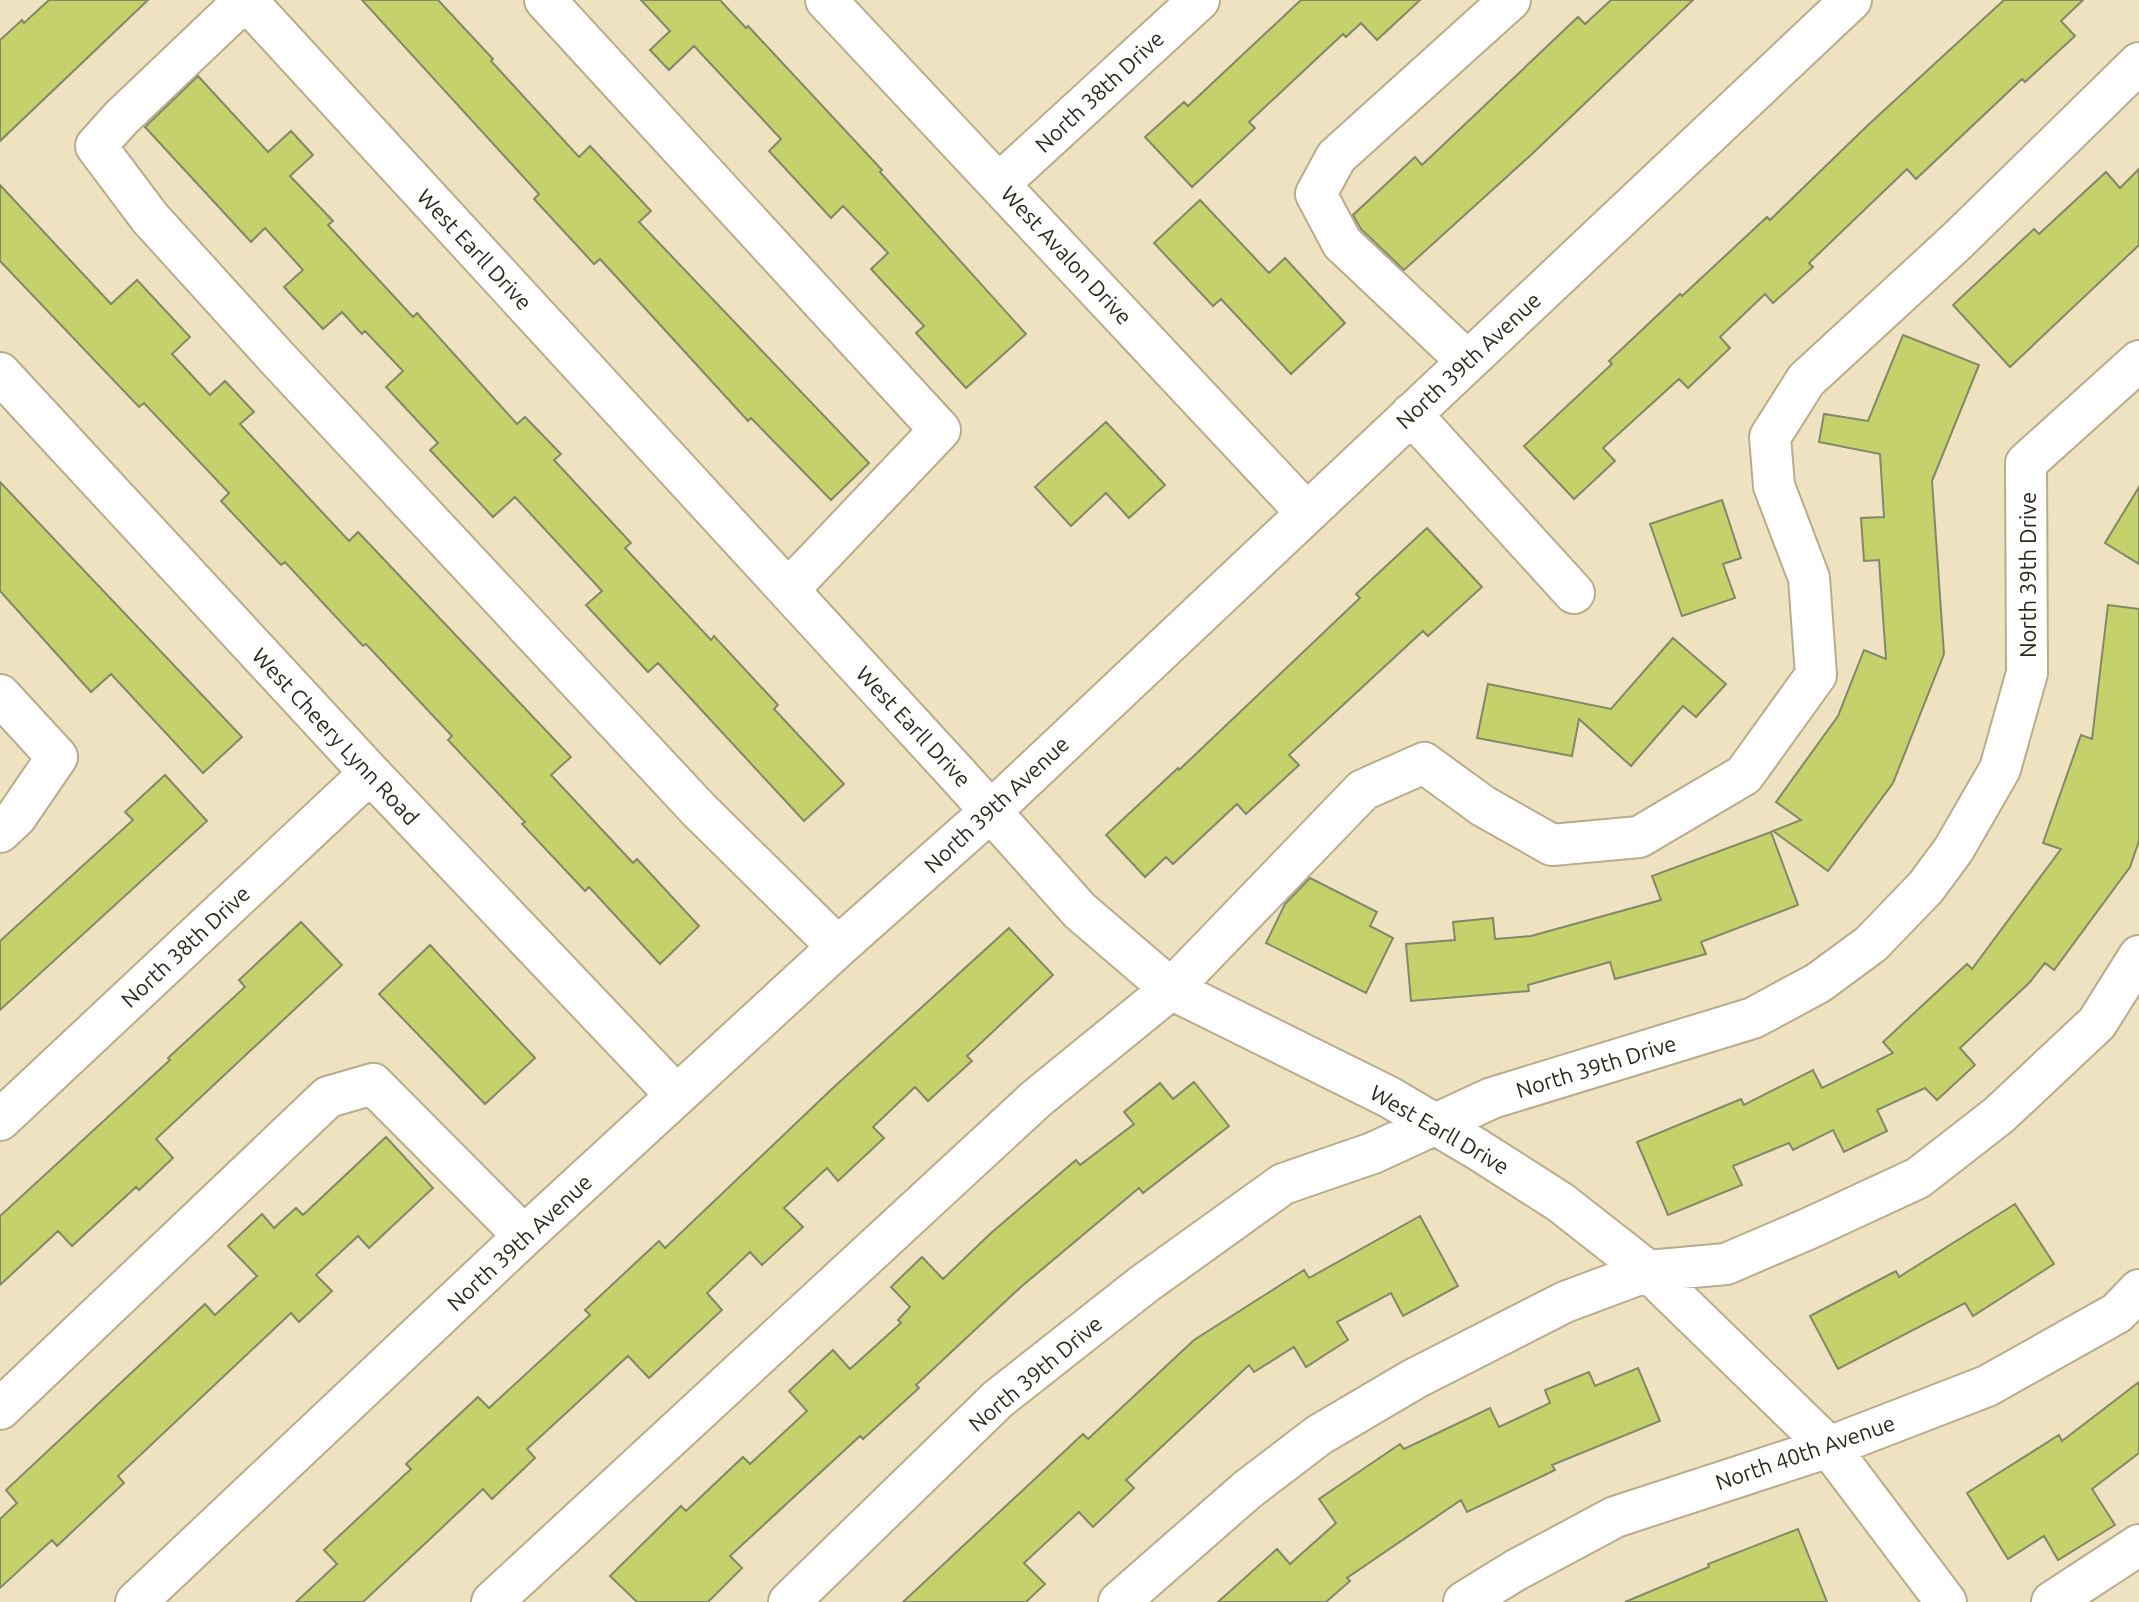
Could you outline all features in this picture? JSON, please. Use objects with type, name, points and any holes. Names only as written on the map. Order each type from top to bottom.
[{"type":"street","name":"West Earll Drive","points":[[246,0],[1080,911],[1171,989],[1389,1097],[1560,1202],[1648,1271],[1829,1447],[1946,1602]]},
{"type":"street","points":[[246,0],[121,118],[96,146],[150,218],[299,382],[678,788],[838,947]]},
{"type":"street","points":[[545,0],[940,430],[788,590]]},
{"type":"street","name":"West Avalon Drive","points":[[826,0],[1306,512]]},
{"type":"street","name":"North 38th Drive","points":[[1000,183],[1199,0]]},
{"type":"street","points":[[1467,361],[1342,243],[1316,194],[1336,157],[1510,0]]},
{"type":"street","name":"North 39th Avenue","points":[[136,1602],[676,1095],[991,811],[1851,0]]},
{"type":"street","points":[[492,1602],[1036,1099],[1171,989],[1363,790],[1424,763],[1483,806],[1552,845],[1639,837],[1744,775],[1816,675],[1809,578],[1774,486],[1770,437],[1806,380],[1956,242],[2139,63]]},
{"type":"street","name":"North 39th Drive","points":[[789,1602],[998,1399],[1144,1284],[1283,1184],[1373,1153],[1492,1098],[1753,1018],[1818,983],[1871,944],[1926,887],[1954,849],[2000,769],[2027,673],[2026,463],[2139,361]]},
{"type":"street","name":"West Cheery Lynn Road","points":[[0,373],[370,773],[676,1095]]},
{"type":"street","points":[[1411,414],[1574,593]]},
{"type":"street","points":[[0,695],[57,757],[16,817],[0,832]]},
{"type":"street","name":"North 38th Drive","points":[[0,1120],[370,773]]},
{"type":"street","points":[[1119,1602],[1247,1490],[1319,1435],[1414,1379],[1565,1302],[1648,1271],[1726,1264],[1918,1178],[1999,1115],[2097,1023],[2139,956]]},
{"type":"street","points":[[0,1409],[328,1097],[373,1084],[524,1236]]},
{"type":"street","name":"North 40th Avenue","points":[[1464,1602],[1615,1517],[1829,1447],[1987,1386],[2117,1313],[2139,1290]]},
{"type":"street","points":[[2052,1602],[2139,1545]]},
{"type":"building","points":[[49,0],[148,0],[0,141],[0,40]]},
{"type":"building","points":[[362,0],[438,0],[579,157],[590,146],[651,211],[639,222],[869,463],[831,500],[751,418],[748,421],[600,259],[594,264],[534,199],[539,194]]},
{"type":"building","points":[[641,0],[720,0],[882,170],[880,172],[1026,334],[966,388],[916,333],[924,326],[871,269],[888,253],[843,206],[831,218],[769,151],[781,139],[694,46],[669,70],[650,50],[670,31]]},
{"type":"building","points":[[1301,0],[1420,0],[1377,40],[1361,23],[1346,37],[1343,34],[1249,122],[1255,128],[1192,187],[1145,137],[1184,102],[1188,106]]},
{"type":"building","points":[[1611,0],[1693,0],[1532,154],[1404,270],[1361,229],[1353,215],[1415,157],[1422,165],[1578,17],[1585,24]]},
{"type":"building","points":[[2004,0],[2083,0],[2061,21],[2075,36],[2025,82],[2022,79],[1916,179],[1907,169],[1809,263],[1813,267],[1773,303],[1765,294],[1720,337],[1730,348],[1688,388],[1679,379],[1603,448],[1615,461],[1574,499],[1524,446],[1612,364],[1609,361],[1680,294],[1682,296],[1767,217],[1770,220]]},
{"type":"building","points":[[198,76],[268,152],[291,131],[313,155],[290,176],[333,221],[328,225],[413,317],[417,313],[517,424],[525,417],[561,454],[554,460],[631,543],[625,548],[711,640],[714,636],[778,705],[774,709],[844,784],[804,821],[658,663],[648,672],[586,605],[602,591],[515,497],[493,517],[430,450],[438,443],[386,387],[403,371],[342,312],[323,329],[284,287],[303,270],[265,228],[251,242],[145,127]]},
{"type":"building","points":[[2139,169],[2139,245],[2010,367],[1953,305],[2034,229],[2039,234],[2106,172],[2120,188]]},
{"type":"building","points":[[0,185],[111,304],[137,280],[190,337],[172,354],[210,395],[225,381],[254,412],[240,424],[349,541],[358,532],[571,757],[551,775],[633,863],[637,859],[699,926],[660,964],[589,887],[585,891],[522,824],[525,822],[448,740],[452,736],[366,644],[363,646],[285,562],[281,565],[221,501],[229,493],[144,403],[139,407],[0,261]]},
{"type":"building","points":[[1200,200],[1269,273],[1285,258],[1345,323],[1291,374],[1221,299],[1213,306],[1154,243]]},
{"type":"building","points":[[1903,335],[1979,365],[1932,481],[1944,654],[1893,783],[1828,871],[1773,831],[1801,820],[1776,802],[1838,716],[1864,650],[1886,659],[1879,560],[1864,561],[1861,518],[1884,517],[1880,454],[1819,442],[1824,414],[1868,421]]},
{"type":"building","points":[[1106,422],[1165,485],[1129,518],[1106,493],[1071,526],[1035,487]]},
{"type":"building","points":[[0,482],[242,737],[203,773],[111,674],[91,692],[0,591]]},
{"type":"building","points":[[2139,487],[2139,564],[2105,543]]},
{"type":"building","points":[[1722,500],[1741,558],[1723,564],[1735,598],[1682,616],[1650,524]]},
{"type":"building","points":[[1427,528],[1482,587],[1428,636],[1423,631],[1289,755],[1299,765],[1246,814],[1237,804],[1173,864],[1166,857],[1145,877],[1106,835],[1360,598],[1356,594]]},
{"type":"building","points":[[2108,605],[2139,609],[2139,841],[2130,867],[2054,970],[2045,963],[2030,982],[1960,1048],[1975,1065],[1937,1100],[1925,1088],[1877,1110],[1887,1131],[1844,1152],[1833,1130],[1793,1150],[1789,1143],[1733,1166],[1742,1185],[1668,1215],[1637,1142],[1741,1099],[1744,1105],[1813,1070],[1822,1088],[1893,1053],[1883,1042],[1967,964],[1972,969],[2061,849],[2043,843],[2081,735],[2092,739]]},
{"type":"building","points":[[1673,638],[1726,684],[1696,717],[1683,706],[1631,766],[1579,719],[1572,756],[1477,738],[1488,684],[1611,709]]},
{"type":"building","points":[[165,775],[207,821],[0,1010],[0,941],[133,820],[125,812]]},
{"type":"building","points":[[1771,832],[1798,905],[1701,942],[1706,954],[1615,979],[1610,962],[1528,985],[1529,991],[1411,1001],[1406,944],[1455,940],[1453,922],[1493,918],[1495,939],[1531,936],[1661,900],[1652,876]]},
{"type":"building","points":[[1310,878],[1377,912],[1370,926],[1393,938],[1366,993],[1266,943],[1285,904]]},
{"type":"building","points":[[301,922],[342,965],[156,1139],[173,1158],[139,1190],[136,1187],[72,1246],[58,1231],[0,1285],[0,1216],[245,987],[239,980]]},
{"type":"building","points":[[1009,928],[1053,975],[967,1056],[972,1061],[928,1101],[915,1087],[873,1127],[884,1138],[838,1181],[827,1168],[784,1208],[803,1227],[762,1265],[750,1252],[707,1293],[722,1310],[649,1378],[628,1356],[527,1449],[535,1458],[492,1499],[483,1489],[363,1602],[296,1602],[337,1564],[324,1550],[411,1469],[406,1464],[478,1397],[489,1408],[590,1315],[585,1310],[659,1241],[665,1248],[835,1086]]},
{"type":"building","points":[[430,945],[535,1058],[485,1104],[379,994]]},
{"type":"building","points":[[1194,1082],[1229,1126],[1143,1193],[1139,1188],[1022,1286],[916,1385],[919,1388],[863,1439],[860,1436],[730,1556],[742,1568],[708,1602],[637,1602],[610,1576],[681,1506],[686,1511],[743,1457],[750,1464],[807,1411],[789,1391],[833,1350],[850,1369],[901,1323],[898,1320],[910,1307],[891,1287],[922,1257],[943,1279],[1076,1160],[1080,1165],[1134,1124],[1124,1112],[1160,1083],[1173,1099]]},
{"type":"building","points":[[386,1137],[433,1188],[369,1248],[358,1236],[316,1275],[332,1291],[299,1322],[291,1313],[118,1476],[124,1483],[57,1546],[52,1540],[0,1588],[0,1519],[17,1503],[6,1490],[205,1304],[215,1315],[257,1276],[228,1246],[262,1214],[274,1228],[296,1208],[303,1215]]},
{"type":"building","points":[[2015,1204],[2054,1264],[1973,1316],[1965,1303],[1838,1369],[1810,1316],[1896,1271],[1899,1277]]},
{"type":"building","points":[[1420,1216],[1458,1286],[1403,1316],[1391,1293],[1337,1322],[1348,1340],[1306,1367],[1294,1347],[1254,1372],[1249,1365],[1126,1480],[1134,1488],[1093,1527],[1079,1512],[1024,1563],[1045,1584],[1026,1602],[903,1602],[1083,1434],[1088,1439],[1194,1340],[1304,1270],[1309,1278]]},
{"type":"building","points":[[1638,1368],[1660,1421],[1552,1465],[1555,1470],[1467,1512],[1461,1500],[1347,1578],[1350,1581],[1326,1602],[1218,1602],[1277,1549],[1290,1564],[1336,1523],[1319,1499],[1400,1444],[1404,1449],[1490,1408],[1499,1427],[1550,1403],[1545,1390],[1589,1372],[1595,1386]]},
{"type":"building","points":[[2139,1382],[2139,1453],[2092,1489],[2115,1525],[2058,1560],[2044,1536],[2008,1559],[1967,1493],[2059,1435],[2062,1441]]},
{"type":"building","points":[[1798,1529],[1827,1602],[1625,1602],[1709,1567],[1708,1564]]}]
